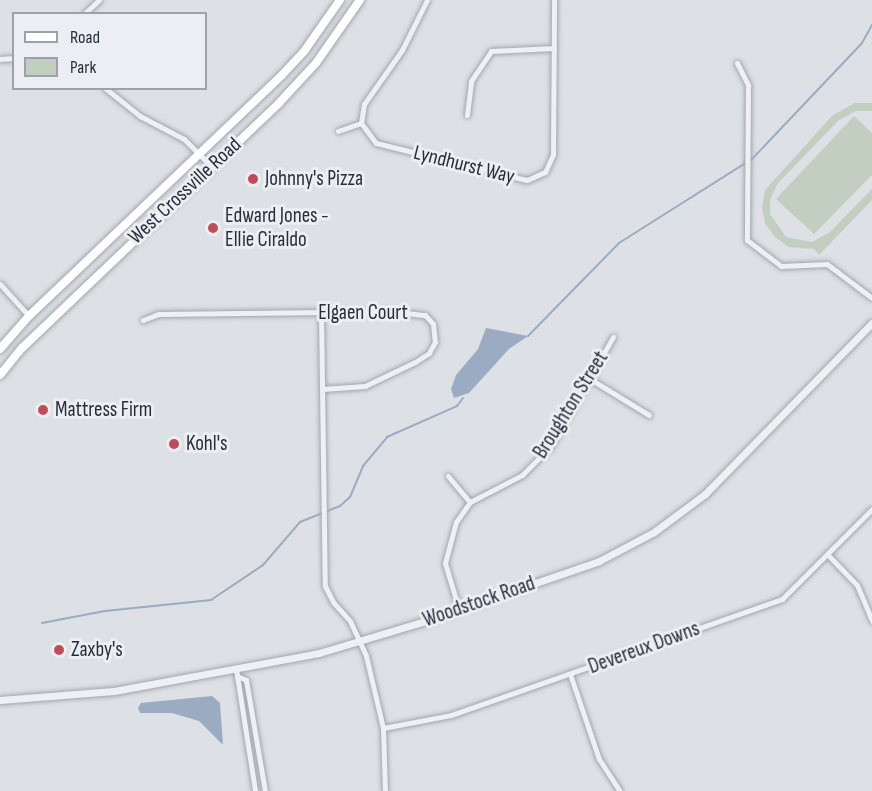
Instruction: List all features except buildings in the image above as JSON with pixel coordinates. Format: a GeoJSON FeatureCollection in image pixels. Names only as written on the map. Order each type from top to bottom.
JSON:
{"type":"FeatureCollection","features":[{"type":"Feature","properties":{"kind":"main road","name":"West Crossville Road"},"geometry":{"type":"LineString","coordinates":[[0,349],[29,316],[305,50],[340,0]]}},
{"type":"Feature","properties":{"kind":"main road","name":"West Crossville Road"},"geometry":{"type":"LineString","coordinates":[[0,375],[22,348],[316,63],[360,0]]}},
{"type":"Feature","properties":{"kind":"street"},"geometry":{"type":"LineString","coordinates":[[86,12],[99,0]]}},
{"type":"Feature","properties":{"kind":"street"},"geometry":{"type":"LineString","coordinates":[[338,131],[361,123],[363,104],[402,50],[427,0]]}},
{"type":"Feature","properties":{"kind":"street","name":"Lyndhurst Way"},"geometry":{"type":"LineString","coordinates":[[361,123],[376,142],[505,177],[527,180],[538,176],[549,167],[553,155],[554,0]]}},
{"type":"Feature","properties":{"kind":"street"},"geometry":{"type":"LineString","coordinates":[[467,115],[471,81],[491,51],[554,48]]}},
{"type":"Feature","properties":{"kind":"street"},"geometry":{"type":"LineString","coordinates":[[737,63],[748,85],[747,240],[781,266],[827,264],[872,298]]}},
{"type":"Feature","properties":{"kind":"street"},"geometry":{"type":"LineString","coordinates":[[107,90],[122,104],[184,139],[211,166]]}},
{"type":"Feature","properties":{"kind":"street"},"geometry":{"type":"LineString","coordinates":[[0,284],[29,316]]}},
{"type":"Feature","properties":{"kind":"street","name":"Elgaen Court"},"geometry":{"type":"LineString","coordinates":[[143,320],[159,314],[413,312],[425,315],[436,333],[429,353],[415,362],[365,386],[322,389]]}},
{"type":"Feature","properties":{"kind":"street"},"geometry":{"type":"LineString","coordinates":[[321,313],[325,586],[361,642],[383,728],[385,791]]}},
{"type":"Feature","properties":{"kind":"street","name":"Woodstock Road"},"geometry":{"type":"LineString","coordinates":[[0,700],[114,691],[237,673],[361,642],[598,561],[663,526],[705,494],[872,324]]}},
{"type":"Feature","properties":{"kind":"street","name":"Broughton Street"},"geometry":{"type":"LineString","coordinates":[[470,502],[533,466],[550,447],[613,337]]}},
{"type":"Feature","properties":{"kind":"street"},"geometry":{"type":"LineString","coordinates":[[590,379],[649,415]]}},
{"type":"Feature","properties":{"kind":"street"},"geometry":{"type":"LineString","coordinates":[[448,476],[470,502],[447,546],[445,563],[459,610]]}},
{"type":"Feature","properties":{"kind":"street","name":"Devereux Downs"},"geometry":{"type":"LineString","coordinates":[[383,728],[429,722],[782,599],[872,509]]}},
{"type":"Feature","properties":{"kind":"street"},"geometry":{"type":"LineString","coordinates":[[828,555],[857,585],[872,621]]}},
{"type":"Feature","properties":{"kind":"street"},"geometry":{"type":"LineString","coordinates":[[255,791],[235,683],[237,673],[246,680],[265,791]]}},
{"type":"Feature","properties":{"kind":"street"},"geometry":{"type":"LineString","coordinates":[[570,674],[599,759],[620,791]]}},
{"type":"Feature","properties":{"kind":"green space"},"geometry":{"type":"Polygon","coordinates":[[[855,103],[872,103],[872,111],[856,111],[838,121],[778,183],[770,200],[770,214],[786,237],[812,242],[830,232],[872,189],[872,200],[819,255],[814,249],[789,247],[775,237],[765,223],[762,207],[765,190],[833,115],[855,103]]]}},
{"type":"Feature","properties":{"kind":"green space"},"geometry":{"type":"Polygon","coordinates":[[[854,116],[872,133],[872,175],[814,234],[776,199],[854,116]]]}},
{"type":"Feature","properties":{"kind":"water"},"geometry":{"type":"Polygon","coordinates":[[[486,328],[528,336],[509,349],[469,393],[454,398],[451,389],[456,375],[478,349],[486,328]]]}},
{"type":"Feature","properties":{"kind":"water"},"geometry":{"type":"Polygon","coordinates":[[[212,696],[220,703],[223,745],[199,721],[172,713],[140,713],[138,708],[141,703],[212,696]]]}},
{"type":"Feature","properties":{"kind":"waterway"},"geometry":{"type":"LineString","coordinates":[[528,336],[619,243],[752,159],[862,43],[872,25]]}},
{"type":"Feature","properties":{"kind":"waterway"},"geometry":{"type":"LineString","coordinates":[[42,623],[105,611],[211,600],[263,565],[300,522],[340,506],[350,497],[363,466],[387,437],[457,406],[463,398]]}},
{"type":"Feature","properties":{"kind":"place","name":"Johnny's Pizza"},"geometry":{"type":"Point","coordinates":[253,179]}},
{"type":"Feature","properties":{"kind":"place","name":"Edward Jones - Ellie Ciraldo"},"geometry":{"type":"Point","coordinates":[213,228]}},
{"type":"Feature","properties":{"kind":"place","name":"Mattress Firm"},"geometry":{"type":"Point","coordinates":[43,410]}},
{"type":"Feature","properties":{"kind":"place","name":"Kohl's"},"geometry":{"type":"Point","coordinates":[174,444]}},
{"type":"Feature","properties":{"kind":"place","name":"Zaxby's"},"geometry":{"type":"Point","coordinates":[59,650]}}]}
